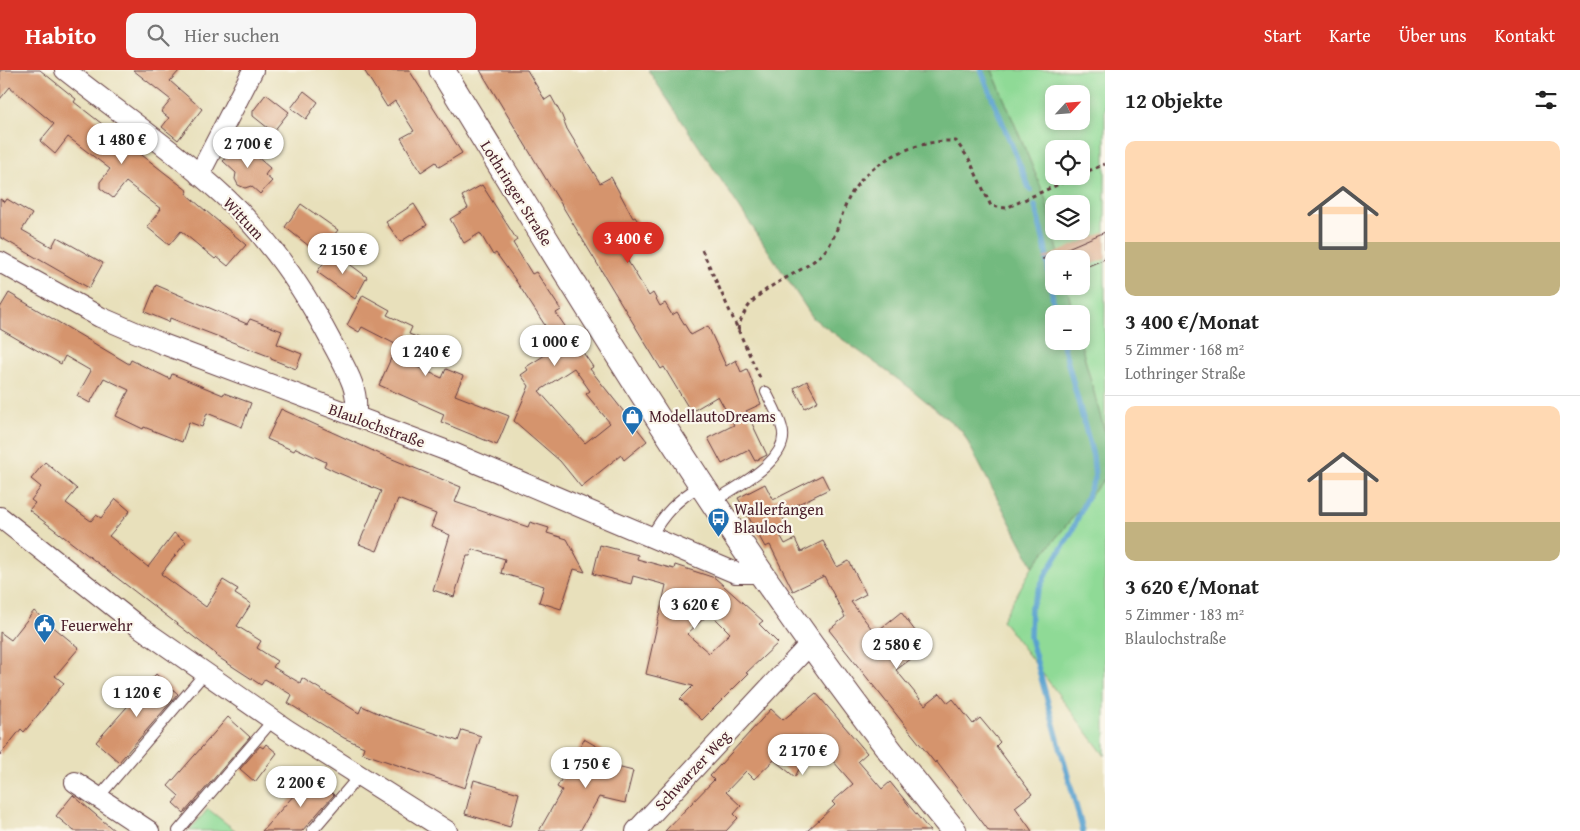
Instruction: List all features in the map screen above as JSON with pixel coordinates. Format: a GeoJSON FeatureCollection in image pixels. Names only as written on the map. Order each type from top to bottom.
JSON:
{"type":"FeatureCollection","features":[{"type":"Feature","properties":{"kind":"street","name":"Wittum"},"geometry":{"type":"LineString","coordinates":[[65,70],[199,175],[250,223],[296,282],[322,324],[354,386],[357,405],[354,416]]}},
{"type":"Feature","properties":{"kind":"street"},"geometry":{"type":"LineString","coordinates":[[199,175],[253,70]]}},
{"type":"Feature","properties":{"kind":"street","name":"Lothringer Straße"},"geometry":{"type":"LineString","coordinates":[[442,70],[706,494],[810,644],[880,739],[954,831]]}},
{"type":"Feature","properties":{"kind":"street","name":"Blaulochstraße"},"geometry":{"type":"LineString","coordinates":[[0,262],[76,304],[127,329],[231,371],[453,453],[547,491],[736,573],[760,573]]}},
{"type":"Feature","properties":{"kind":"street"},"geometry":{"type":"LineString","coordinates":[[0,517],[138,626],[273,720],[445,830]]}},
{"type":"Feature","properties":{"kind":"street","name":"Schwarzer Weg"},"geometry":{"type":"LineString","coordinates":[[636,831],[810,644]]}},
{"type":"Feature","properties":{"kind":"street"},"geometry":{"type":"LineString","coordinates":[[75,782],[149,831]]}},
{"type":"Feature","properties":{"kind":"lane"},"geometry":{"type":"LineString","coordinates":[[651,537],[660,520],[675,504],[706,494],[774,461],[783,445],[783,429],[766,392]]}},
{"type":"Feature","properties":{"kind":"lane"},"geometry":{"type":"LineString","coordinates":[[98,798],[205,673]]}},
{"type":"Feature","properties":{"kind":"lane"},"geometry":{"type":"LineString","coordinates":[[178,831],[273,720]]}},
{"type":"Feature","properties":{"kind":"lane"},"geometry":{"type":"LineString","coordinates":[[312,831],[359,776]]}},
{"type":"Feature","properties":{"kind":"path"},"geometry":{"type":"LineString","coordinates":[[738,330],[741,315],[753,299],[800,271],[824,253],[850,195],[874,166],[900,154],[938,140],[956,141],[970,159],[991,206],[1006,208],[1057,185]]}},
{"type":"Feature","properties":{"kind":"path"},"geometry":{"type":"LineString","coordinates":[[1090,170],[1105,164]]}},
{"type":"Feature","properties":{"kind":"path"},"geometry":{"type":"LineString","coordinates":[[702,250],[766,392]]}},
{"type":"Feature","properties":{"kind":"green space"},"geometry":{"type":"Polygon","coordinates":[[[648,70],[992,70],[1045,197],[1045,240],[1055,240],[1058,250],[1045,250],[1045,295],[1069,295],[1071,305],[1045,305],[1045,350],[1082,350],[1105,433],[1105,478],[1033,566],[962,431],[910,388],[813,318],[648,70]]]}},
{"type":"Feature","properties":{"kind":"green space"},"geometry":{"type":"Polygon","coordinates":[[[992,70],[1105,70],[1105,433],[1082,350],[1090,350],[1090,305],[1071,305],[1069,295],[1090,295],[1090,250],[1058,250],[1055,240],[1090,240],[1090,195],[1045,195],[1045,197],[992,70]]]}},
{"type":"Feature","properties":{"kind":"green space"},"geometry":{"type":"Polygon","coordinates":[[[1105,478],[1105,756],[1002,620],[1033,566],[1105,478]]]}},
{"type":"Feature","properties":{"kind":"green space"},"geometry":{"type":"Polygon","coordinates":[[[208,809],[236,831],[189,831],[208,809]]]}},
{"type":"Feature","properties":{"kind":"building"},"geometry":{"type":"Polygon","coordinates":[[[0,70],[40,70],[76,99],[74,102],[188,191],[186,194],[246,245],[228,266],[217,257],[215,259],[181,231],[169,245],[147,227],[161,209],[126,182],[113,198],[100,188],[100,182],[110,169],[68,137],[55,154],[40,141],[54,124],[10,87],[0,99],[0,70]]]}},
{"type":"Feature","properties":{"kind":"building"},"geometry":{"type":"Polygon","coordinates":[[[133,70],[180,70],[170,81],[202,109],[178,140],[162,127],[169,118],[161,112],[171,100],[133,70]]]}},
{"type":"Feature","properties":{"kind":"building"},"geometry":{"type":"Polygon","coordinates":[[[364,70],[409,70],[462,153],[439,167],[436,162],[421,172],[401,138],[414,131],[395,101],[387,107],[364,70]]]}},
{"type":"Feature","properties":{"kind":"building"},"geometry":{"type":"Polygon","coordinates":[[[480,70],[527,70],[545,100],[551,96],[567,129],[600,183],[611,177],[633,218],[635,217],[643,229],[647,240],[623,253],[649,296],[653,293],[660,306],[665,303],[672,315],[677,312],[691,335],[708,326],[726,366],[736,360],[741,372],[747,369],[761,404],[746,411],[767,455],[755,461],[749,450],[722,464],[708,438],[734,425],[718,396],[691,412],[664,367],[661,369],[480,70]]]}},
{"type":"Feature","properties":{"kind":"building"},"geometry":{"type":"Polygon","coordinates":[[[304,91],[318,102],[306,119],[291,108],[304,91]]]}},
{"type":"Feature","properties":{"kind":"building"},"geometry":{"type":"Polygon","coordinates":[[[266,94],[289,112],[273,132],[253,116],[253,111],[266,94]]]}},
{"type":"Feature","properties":{"kind":"building"},"geometry":{"type":"Polygon","coordinates":[[[240,142],[270,168],[265,175],[272,181],[260,194],[251,186],[245,188],[238,185],[235,179],[236,173],[223,161],[240,142]]]}},
{"type":"Feature","properties":{"kind":"building"},"geometry":{"type":"Polygon","coordinates":[[[482,185],[517,240],[513,243],[532,274],[536,272],[561,310],[556,313],[593,367],[590,369],[647,441],[624,460],[621,455],[581,487],[560,461],[514,421],[529,386],[521,375],[528,370],[526,367],[553,350],[546,340],[552,336],[514,278],[496,253],[493,255],[480,233],[464,243],[450,219],[468,208],[462,196],[482,185]],[[574,368],[539,391],[585,443],[610,423],[586,394],[590,391],[574,368]]]}},
{"type":"Feature","properties":{"kind":"building"},"geometry":{"type":"Polygon","coordinates":[[[0,199],[5,202],[7,199],[32,214],[22,230],[52,247],[57,237],[103,263],[89,288],[0,237],[0,199]]]}},
{"type":"Feature","properties":{"kind":"building"},"geometry":{"type":"Polygon","coordinates":[[[301,204],[338,230],[319,254],[285,227],[301,204]]]}},
{"type":"Feature","properties":{"kind":"building"},"geometry":{"type":"Polygon","coordinates":[[[414,204],[427,225],[400,242],[386,222],[414,204]]]}},
{"type":"Feature","properties":{"kind":"building"},"geometry":{"type":"Polygon","coordinates":[[[1105,232],[1105,259],[1090,265],[1090,250],[1063,250],[1090,240],[1105,232]]]}},
{"type":"Feature","properties":{"kind":"building"},"geometry":{"type":"Polygon","coordinates":[[[332,251],[367,277],[355,299],[317,272],[332,251]]]}},
{"type":"Feature","properties":{"kind":"building"},"geometry":{"type":"Polygon","coordinates":[[[156,285],[247,324],[250,319],[282,331],[277,344],[302,354],[296,369],[271,359],[271,357],[170,318],[169,322],[145,312],[156,285]]]}},
{"type":"Feature","properties":{"kind":"building"},"geometry":{"type":"Polygon","coordinates":[[[9,293],[129,364],[131,360],[170,379],[172,374],[223,395],[224,393],[251,403],[242,427],[207,413],[202,427],[189,422],[182,442],[144,427],[143,429],[116,416],[129,390],[104,378],[90,403],[77,396],[91,371],[65,356],[61,364],[0,329],[0,308],[9,293]]]}},
{"type":"Feature","properties":{"kind":"building"},"geometry":{"type":"Polygon","coordinates":[[[363,295],[390,310],[387,315],[412,327],[409,334],[419,338],[408,363],[442,378],[446,369],[463,376],[455,395],[509,416],[497,445],[441,422],[444,414],[379,385],[397,345],[362,327],[359,332],[347,325],[363,295]]]}},
{"type":"Feature","properties":{"kind":"building"},"geometry":{"type":"Polygon","coordinates":[[[807,381],[818,401],[805,408],[794,388],[807,381]]]}},
{"type":"Feature","properties":{"kind":"building"},"geometry":{"type":"Polygon","coordinates":[[[281,409],[380,454],[461,487],[455,502],[528,527],[530,522],[549,528],[547,533],[567,539],[585,572],[574,569],[561,609],[539,602],[544,586],[501,573],[505,559],[472,549],[470,556],[467,556],[454,597],[433,590],[450,535],[431,527],[436,514],[398,499],[377,551],[359,544],[381,491],[324,466],[326,462],[296,448],[294,451],[267,439],[281,409]]]}},
{"type":"Feature","properties":{"kind":"building"},"geometry":{"type":"Polygon","coordinates":[[[45,462],[77,489],[66,503],[91,521],[96,515],[101,518],[116,499],[130,511],[109,536],[148,567],[174,533],[186,542],[161,574],[206,607],[223,580],[238,589],[235,594],[251,604],[237,626],[261,641],[257,648],[277,661],[273,667],[300,683],[302,678],[359,713],[362,706],[384,716],[458,741],[462,730],[481,736],[465,788],[362,753],[364,747],[344,738],[288,703],[292,695],[265,679],[261,685],[215,655],[29,510],[35,503],[31,500],[41,487],[31,479],[45,462]]]}},
{"type":"Feature","properties":{"kind":"building"},"geometry":{"type":"Polygon","coordinates":[[[822,475],[829,489],[780,513],[788,527],[779,533],[785,544],[795,539],[801,552],[823,541],[837,567],[849,561],[866,594],[851,602],[875,633],[901,612],[927,647],[896,670],[925,705],[940,693],[948,703],[953,699],[973,724],[980,718],[1000,742],[996,746],[1032,794],[1015,807],[1032,831],[989,831],[936,761],[935,763],[829,630],[845,617],[824,576],[793,591],[770,545],[765,547],[738,498],[765,484],[773,500],[822,475]]]}},
{"type":"Feature","properties":{"kind":"building"},"geometry":{"type":"Polygon","coordinates":[[[600,545],[638,555],[637,559],[674,569],[675,565],[715,578],[763,621],[759,624],[778,643],[746,673],[748,674],[702,720],[680,699],[693,686],[646,674],[666,585],[633,576],[631,584],[593,574],[600,545]],[[710,613],[687,634],[709,653],[730,633],[710,613]]]}},
{"type":"Feature","properties":{"kind":"building"},"geometry":{"type":"Polygon","coordinates":[[[34,611],[79,648],[55,676],[64,683],[24,732],[21,729],[0,755],[0,632],[11,640],[34,611]]]}},
{"type":"Feature","properties":{"kind":"building"},"geometry":{"type":"Polygon","coordinates":[[[156,674],[178,694],[119,762],[96,742],[156,674]]]}},
{"type":"Feature","properties":{"kind":"building"},"geometry":{"type":"Polygon","coordinates":[[[816,693],[867,753],[858,761],[882,789],[890,782],[930,831],[807,831],[835,805],[832,802],[853,784],[814,739],[795,777],[774,760],[754,779],[746,771],[726,792],[741,806],[734,814],[738,818],[726,831],[665,831],[714,780],[710,776],[771,709],[783,720],[816,693]]]}},
{"type":"Feature","properties":{"kind":"building"},"geometry":{"type":"Polygon","coordinates":[[[228,717],[250,737],[184,813],[173,803],[179,796],[168,786],[228,717]]]}},
{"type":"Feature","properties":{"kind":"building"},"geometry":{"type":"Polygon","coordinates":[[[584,739],[610,754],[605,764],[633,771],[625,803],[599,797],[580,831],[539,831],[562,790],[557,787],[584,739]]]}},
{"type":"Feature","properties":{"kind":"building"},"geometry":{"type":"Polygon","coordinates":[[[266,744],[277,753],[255,782],[240,769],[260,746],[263,748],[266,744]]]}},
{"type":"Feature","properties":{"kind":"building"},"geometry":{"type":"Polygon","coordinates":[[[312,775],[334,795],[302,831],[262,831],[312,775]]]}},
{"type":"Feature","properties":{"kind":"building"},"geometry":{"type":"Polygon","coordinates":[[[474,780],[519,793],[510,827],[465,814],[474,780]]]}},
{"type":"Feature","properties":{"kind":"building"},"geometry":{"type":"Polygon","coordinates":[[[73,795],[115,831],[74,831],[56,816],[73,795]]]}},
{"type":"Feature","properties":{"kind":"waterway"},"geometry":{"type":"LineString","coordinates":[[981,70],[1030,190]]}},
{"type":"Feature","properties":{"kind":"waterway"},"geometry":{"type":"LineString","coordinates":[[1035,206],[1045,246],[1054,305]]}},
{"type":"Feature","properties":{"kind":"waterway"},"geometry":{"type":"LineString","coordinates":[[1064,350],[1093,456],[1095,478],[1072,531],[1045,576],[1031,607],[1030,637],[1083,831]]}},
{"type":"Feature","properties":{"kind":"place","name":"ModellautoDreams"},"geometry":{"type":"Point","coordinates":[633,435]}},
{"type":"Feature","properties":{"kind":"place","name":"Wallerfangen Blauloch"},"geometry":{"type":"Point","coordinates":[718,537]}},
{"type":"Feature","properties":{"kind":"place","name":"Feuerwehr"},"geometry":{"type":"Point","coordinates":[45,644]}}]}
